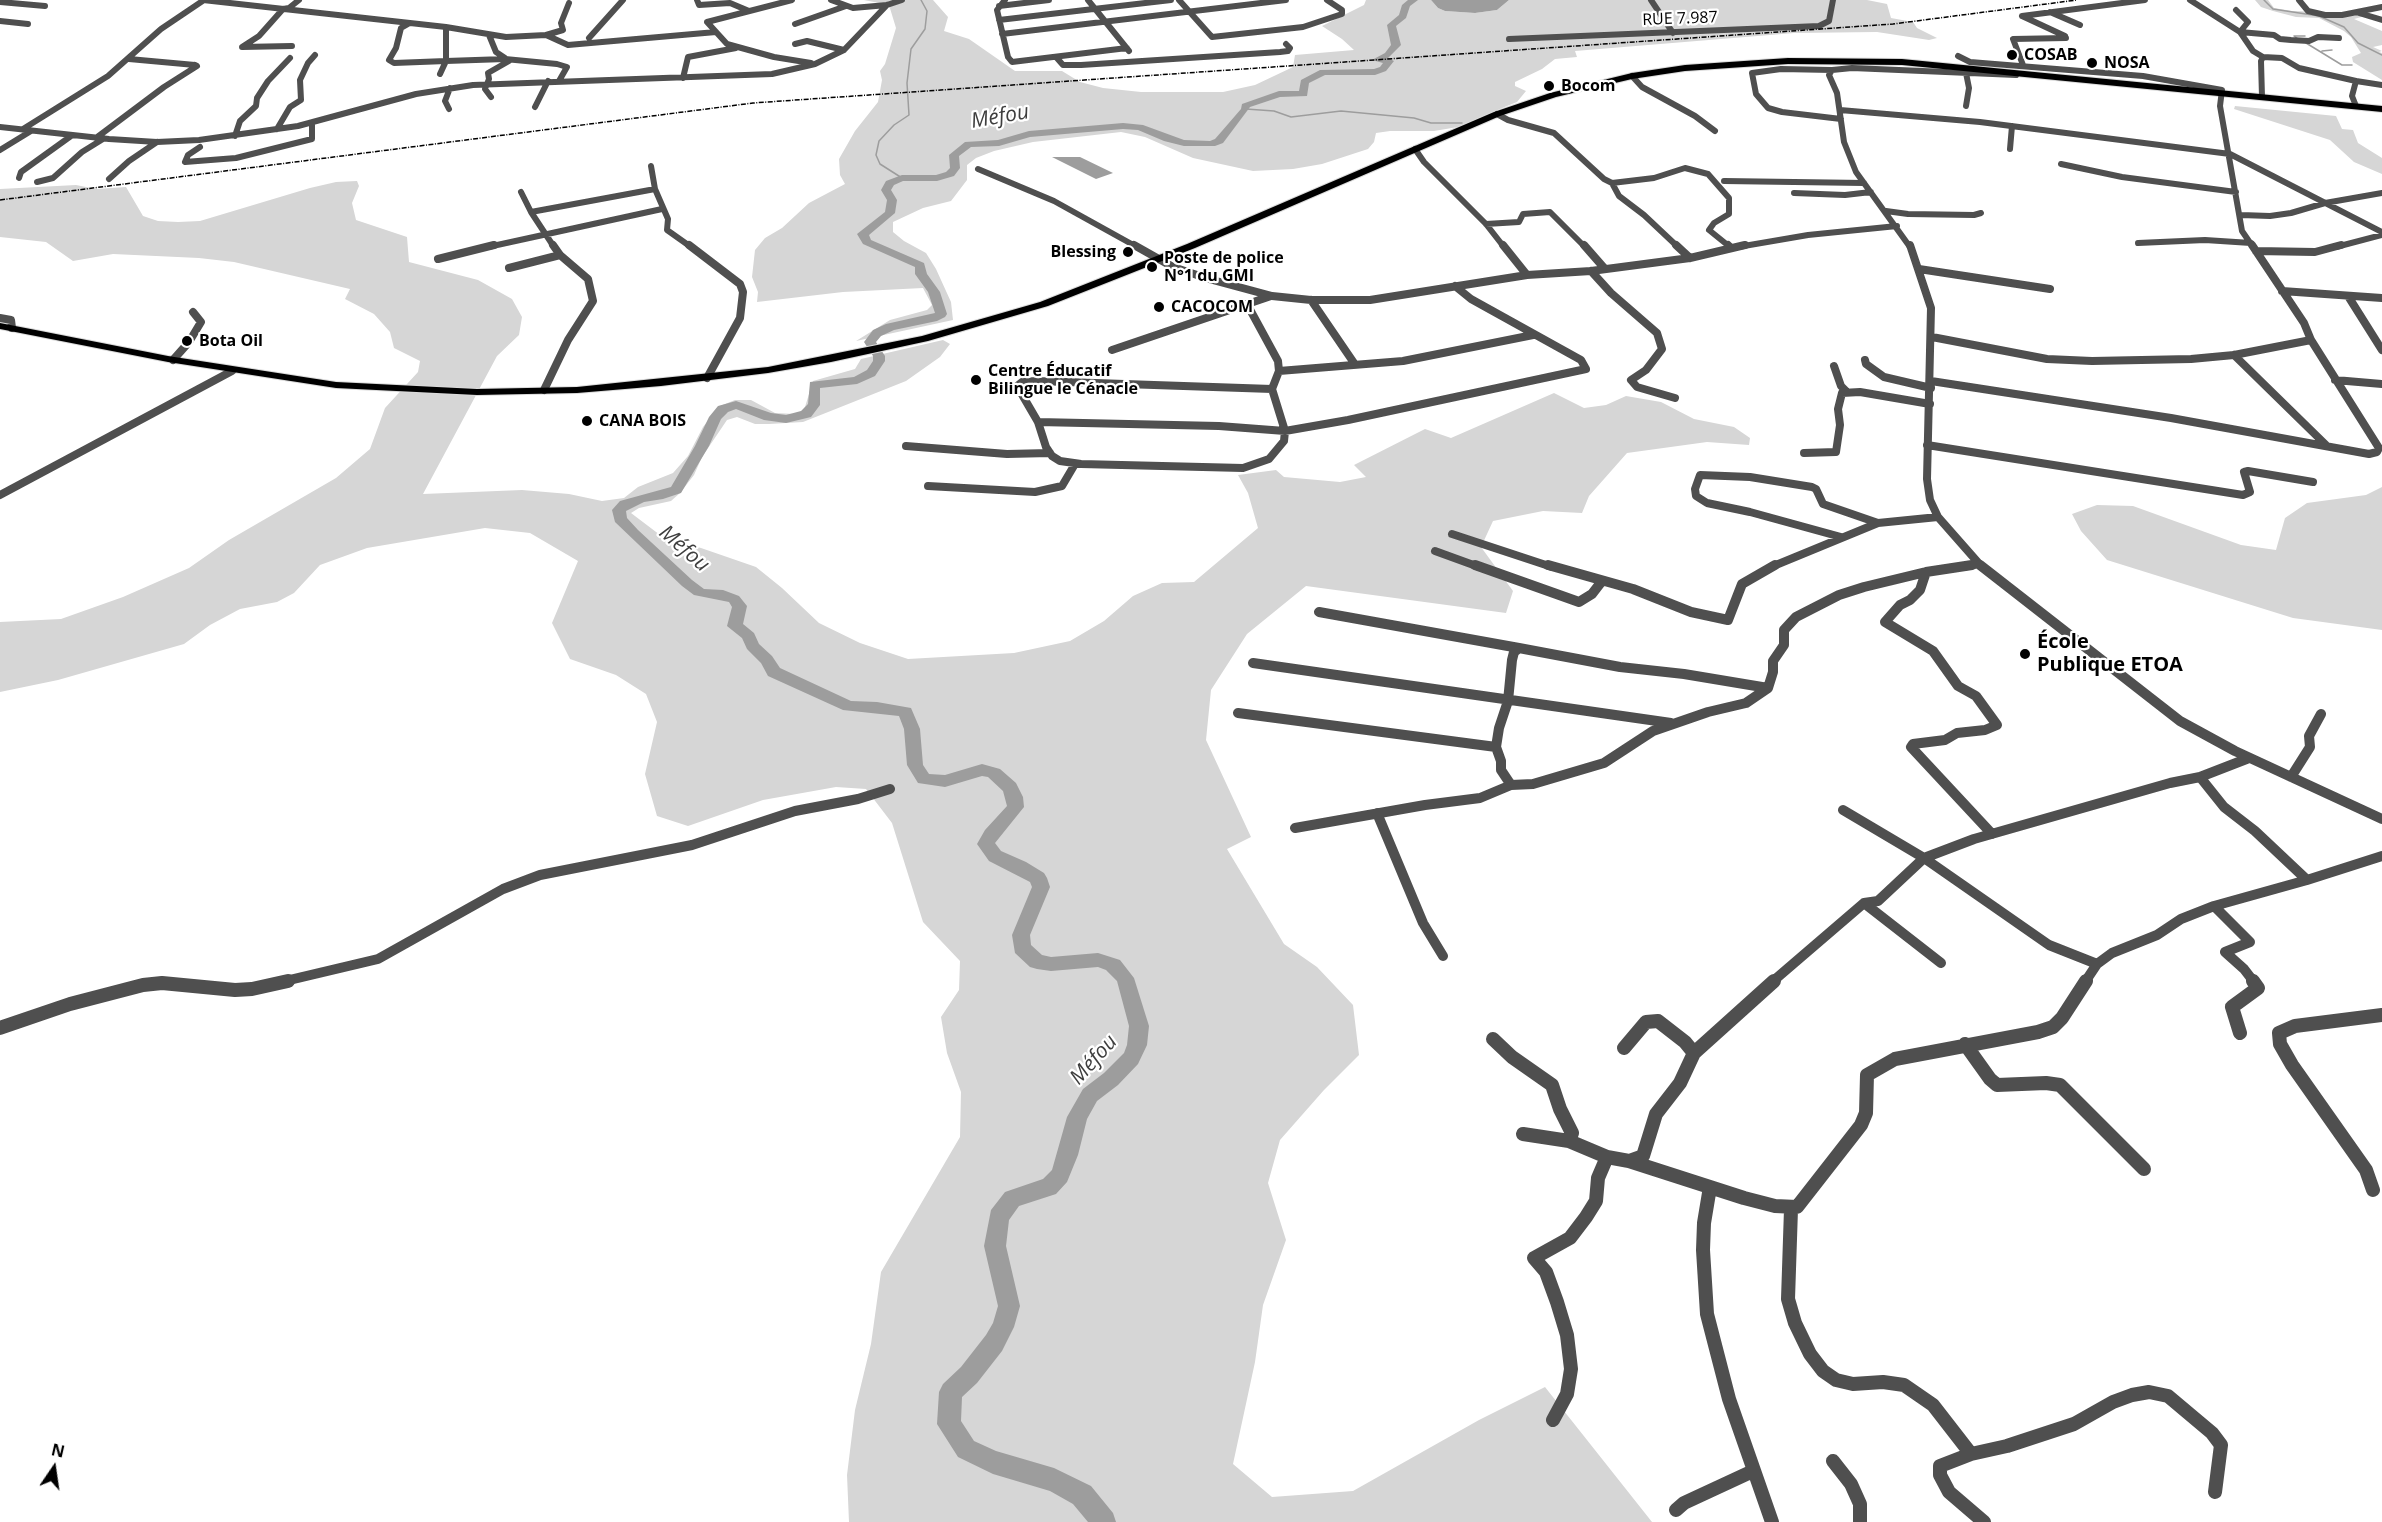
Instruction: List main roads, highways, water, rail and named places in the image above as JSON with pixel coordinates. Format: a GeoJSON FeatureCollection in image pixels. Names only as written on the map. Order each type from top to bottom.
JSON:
{"type":"FeatureCollection","features":[{"type":"Feature","properties":{"kind":"highway"},"geometry":{"type":"LineString","coordinates":[[6,327],[173,360],[300,381],[452,392],[602,388],[768,370],[867,352],[966,328],[1044,304],[1157,260],[1497,114],[1553,94],[1632,76],[1732,64],[1815,60],[1923,63],[2382,109]]}},
{"type":"Feature","properties":{"kind":"waterway"},"geometry":{"type":"LineString","coordinates":[[902,178],[880,164],[876,155],[879,141],[894,125],[909,115],[907,83],[911,49],[925,29],[927,11],[921,0]]}},
{"type":"Feature","properties":{"kind":"waterway","name":"Méfou"},"geometry":{"type":"LineString","coordinates":[[1104,1522],[1082,1495],[1054,1480],[993,1462],[966,1449],[949,1424],[951,1392],[969,1375],[994,1343],[1003,1327],[1009,1306],[995,1246],[999,1217],[1012,1199],[1049,1187],[1060,1176],[1068,1155],[1077,1117],[1090,1095],[1111,1079],[1131,1058],[1137,1045],[1139,1026],[1125,978],[1113,965],[1098,960],[1051,964],[1037,962],[1022,948],[1021,935],[1041,887],[1038,878],[995,856],[986,844],[991,834],[1016,807],[1015,797],[1010,787],[994,773],[982,770],[945,781],[924,779],[915,765],[912,729],[905,712],[877,707],[849,706],[774,672],[767,660],[752,646],[749,636],[735,626],[740,606],[734,599],[699,592],[687,583],[633,533],[620,519],[619,510],[625,504],[641,498],[663,495],[676,490],[702,446],[715,417],[723,409],[736,405],[769,417],[786,419],[806,414],[814,405],[814,385],[857,380],[871,373],[879,361],[879,356],[870,342],[877,333],[890,327],[933,318],[941,314],[934,292],[921,274],[920,265],[867,242],[863,234],[890,213],[892,200],[886,190],[890,183],[902,178],[937,178],[950,174],[955,168],[954,155],[969,144],[999,143],[1029,134],[1123,126],[1140,127],[1184,143],[1211,144],[1219,141],[1246,109],[1245,106],[1279,94],[1304,94],[1304,82],[1323,72],[1375,72],[1383,69],[1389,61],[1377,60],[1388,55],[1396,45],[1391,25],[1403,16],[1406,5],[1414,0]]}},
{"type":"Feature","properties":{"kind":"waterway"},"geometry":{"type":"LineString","coordinates":[[2264,0],[2273,9],[2319,16],[2344,27],[2358,43],[2382,55]]}},
{"type":"Feature","properties":{"kind":"waterway"},"geometry":{"type":"LineString","coordinates":[[2298,39],[2294,36],[2305,36]]}},
{"type":"Feature","properties":{"kind":"waterway"},"geometry":{"type":"LineString","coordinates":[[2306,43],[2342,65],[2352,65]]}},
{"type":"Feature","properties":{"kind":"waterway"},"geometry":{"type":"LineString","coordinates":[[2322,51],[2332,50]]}},
{"type":"Feature","properties":{"kind":"waterway"},"geometry":{"type":"LineString","coordinates":[[1246,109],[1274,111],[1291,117],[1341,111],[1414,118],[1431,123],[1462,123]]}},
{"type":"Feature","properties":{"kind":"railway"},"geometry":{"type":"LineString","coordinates":[[0,200],[753,103],[1893,24],[2077,0]]}},
{"type":"Feature","properties":{"kind":"place","name":"COSAB"},"geometry":{"type":"Point","coordinates":[2012,55]}},
{"type":"Feature","properties":{"kind":"place","name":"NOSA"},"geometry":{"type":"Point","coordinates":[2092,63]}},
{"type":"Feature","properties":{"kind":"place","name":"Bocom"},"geometry":{"type":"Point","coordinates":[1549,86]}},
{"type":"Feature","properties":{"kind":"place","name":"Blessing"},"geometry":{"type":"Point","coordinates":[1128,252]}},
{"type":"Feature","properties":{"kind":"place","name":"Poste de police N°1 du GMI"},"geometry":{"type":"Point","coordinates":[1152,267]}},
{"type":"Feature","properties":{"kind":"place","name":"CACOCOM"},"geometry":{"type":"Point","coordinates":[1159,307]}},
{"type":"Feature","properties":{"kind":"place","name":"Bota Oil"},"geometry":{"type":"Point","coordinates":[187,341]}},
{"type":"Feature","properties":{"kind":"place","name":"Centre Éducatif Bilingue le Cénacle"},"geometry":{"type":"Point","coordinates":[976,380]}},
{"type":"Feature","properties":{"kind":"place","name":"CANA BOIS"},"geometry":{"type":"Point","coordinates":[587,421]}},
{"type":"Feature","properties":{"kind":"place","name":"École Publique ETOA"},"geometry":{"type":"Point","coordinates":[2025,654]}}]}
